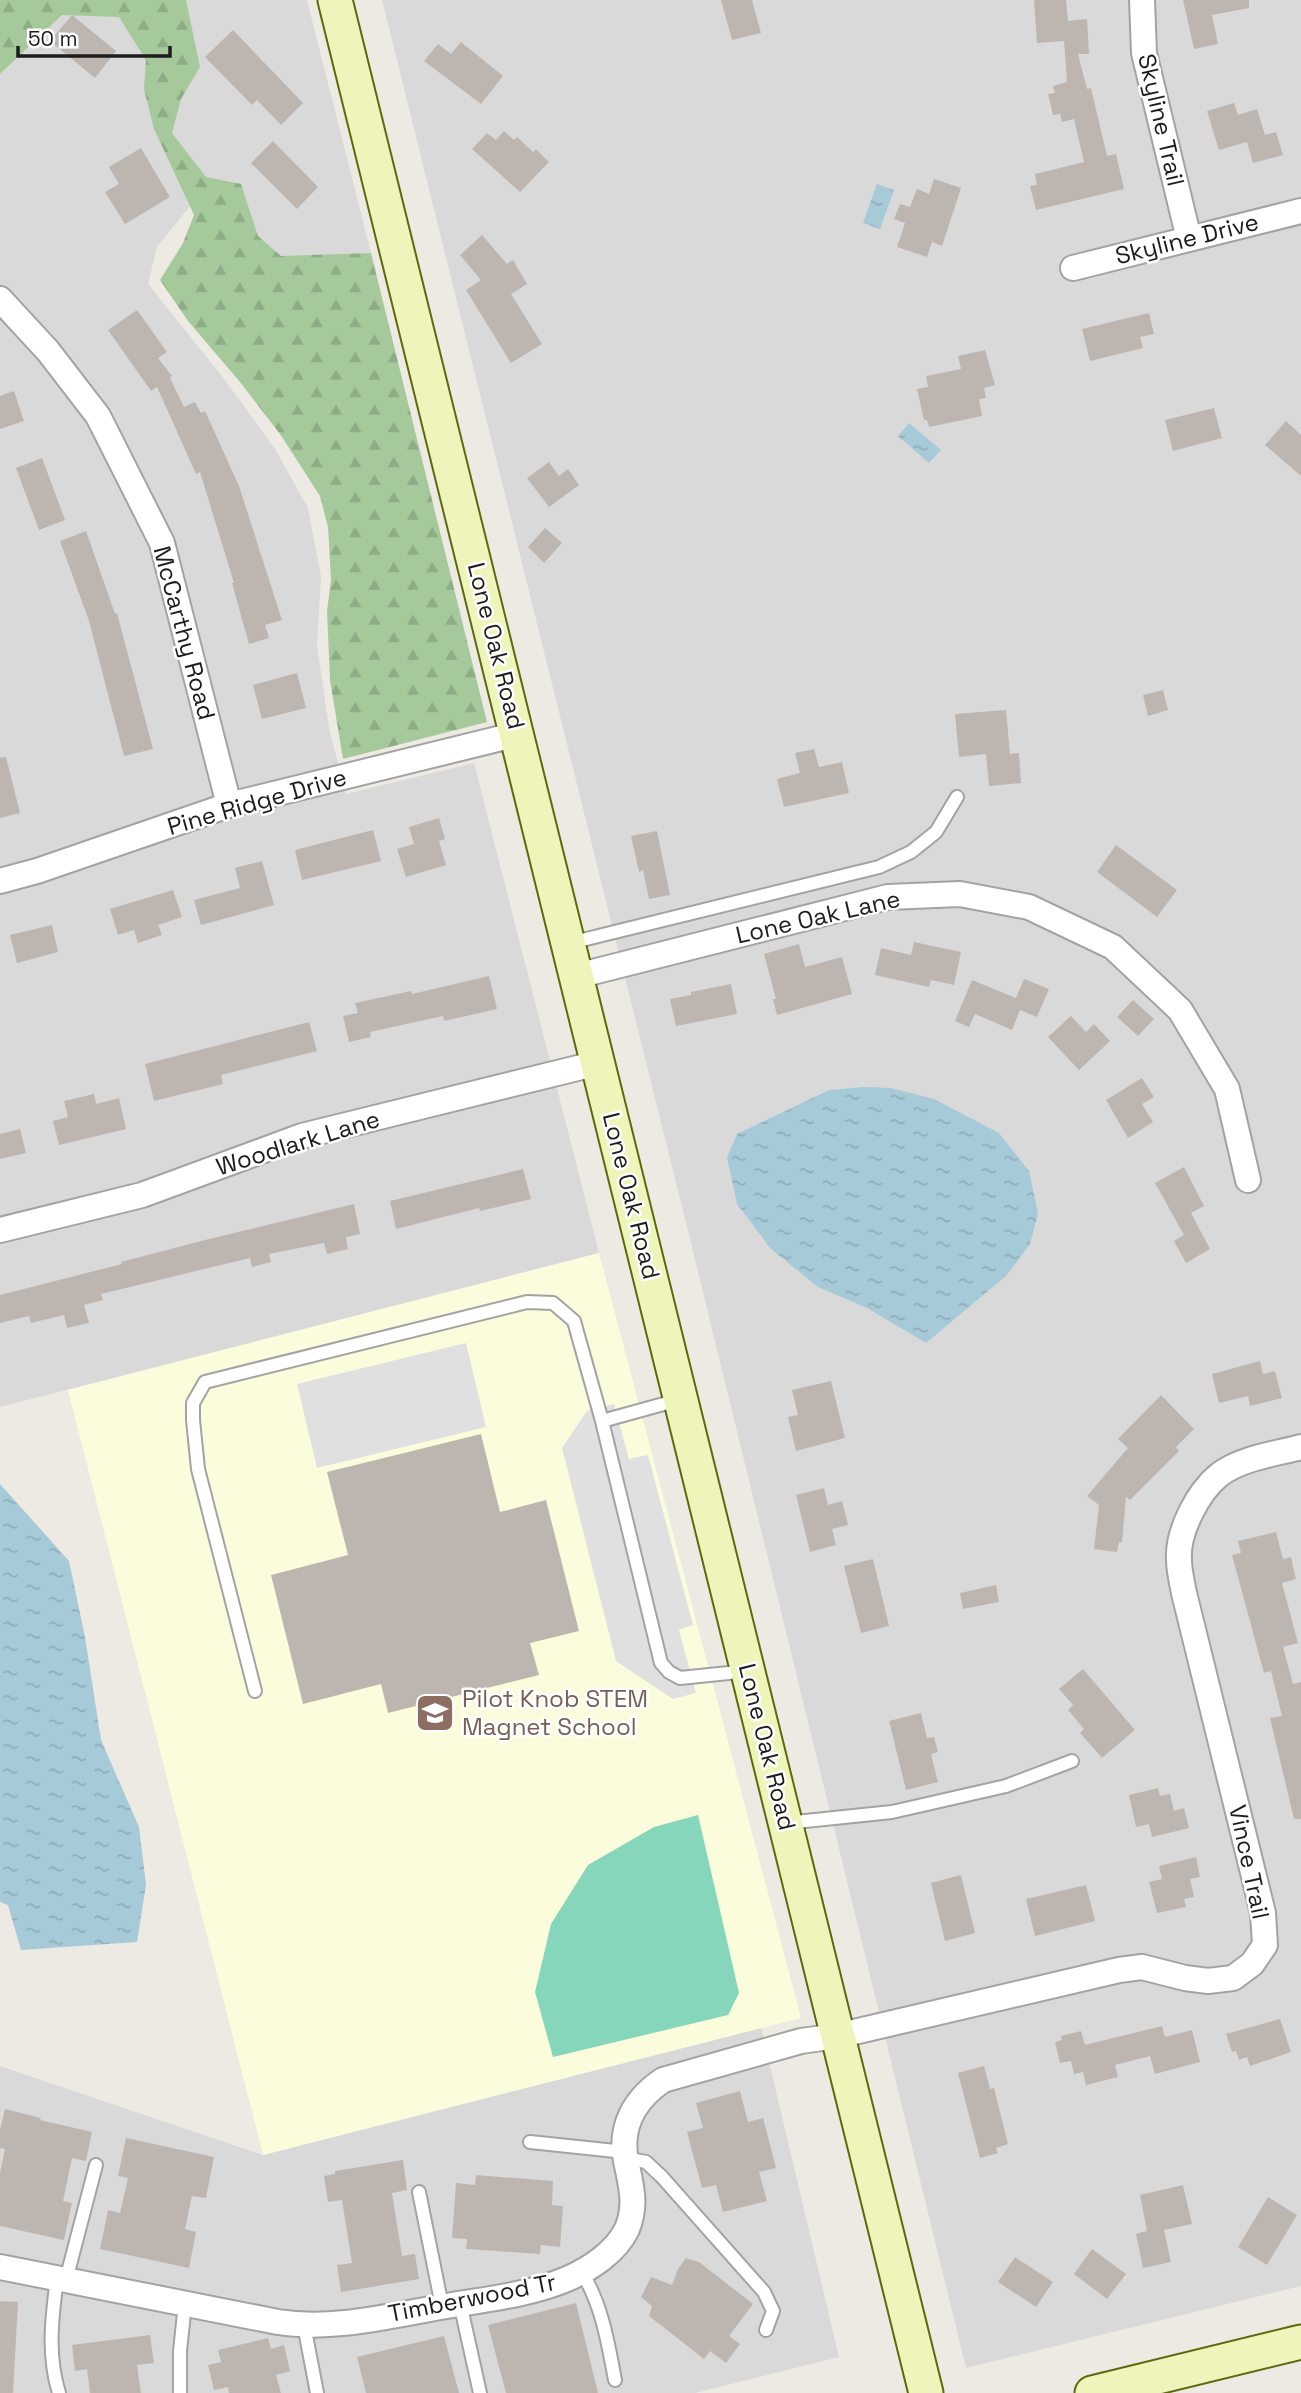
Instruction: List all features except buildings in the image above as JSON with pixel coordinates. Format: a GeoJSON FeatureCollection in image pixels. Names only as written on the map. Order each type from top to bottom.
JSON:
{"type":"FeatureCollection","features":[{"type":"Feature","properties":{"kind":"main road","name":"Lone Oak Road"},"geometry":{"type":"LineString","coordinates":[[335,0],[926,2393]]}},
{"type":"Feature","properties":{"kind":"main road"},"geometry":{"type":"LineString","coordinates":[[1092,2393],[1301,2342]]}},
{"type":"Feature","properties":{"kind":"street","name":"Skyline Trail"},"geometry":{"type":"LineString","coordinates":[[1142,0],[1144,53],[1189,239]]}},
{"type":"Feature","properties":{"kind":"street","name":"Skyline Drive"},"geometry":{"type":"LineString","coordinates":[[1073,268],[1301,211]]}},
{"type":"Feature","properties":{"kind":"street","name":"McCarthy Road"},"geometry":{"type":"LineString","coordinates":[[0,299],[48,351],[99,416],[162,543],[229,805]]}},
{"type":"Feature","properties":{"kind":"street","name":"Pine Ridge Drive"},"geometry":{"type":"LineString","coordinates":[[0,881],[37,872],[229,805],[518,734]]}},
{"type":"Feature","properties":{"kind":"street","name":"Lone Oak Lane"},"geometry":{"type":"LineString","coordinates":[[577,976],[888,897],[960,894],[1029,907],[1113,947],[1181,1010],[1227,1089],[1248,1180]]}},
{"type":"Feature","properties":{"kind":"street","name":"Woodlark Lane"},"geometry":{"type":"LineString","coordinates":[[0,1230],[142,1195],[302,1136],[598,1063]]}},
{"type":"Feature","properties":{"kind":"street","name":"Vince Trail"},"geometry":{"type":"LineString","coordinates":[[838,2036],[1119,1970],[1142,1967],[1208,1981],[1233,1978],[1252,1964],[1265,1945],[1264,1913],[1184,1592],[1178,1558],[1185,1523],[1199,1497],[1220,1474],[1251,1460],[1301,1447]]}},
{"type":"Feature","properties":{"kind":"street","name":"Timberwood Tr"},"geometry":{"type":"LineString","coordinates":[[0,2267],[304,2325],[345,2323],[544,2288],[581,2272],[614,2247],[627,2228],[632,2212],[633,2192],[625,2155],[625,2132],[634,2107],[653,2087],[663,2080],[801,2041],[838,2036]]}},
{"type":"Feature","properties":{"kind":"lane"},"geometry":{"type":"LineString","coordinates":[[569,943],[878,867],[911,852],[936,832],[957,797]]}},
{"type":"Feature","properties":{"kind":"lane"},"geometry":{"type":"LineString","coordinates":[[255,1691],[198,1469],[194,1404],[205,1382],[527,1302],[553,1303],[574,1321],[602,1421],[661,1663],[669,1672],[680,1678],[748,1671]]}},
{"type":"Feature","properties":{"kind":"lane"},"geometry":{"type":"LineString","coordinates":[[602,1421],[681,1399]]}},
{"type":"Feature","properties":{"kind":"lane"},"geometry":{"type":"LineString","coordinates":[[785,1823],[892,1812],[1006,1786],[1072,1761]]}},
{"type":"Feature","properties":{"kind":"lane"},"geometry":{"type":"LineString","coordinates":[[530,2142],[625,2155],[646,2162],[764,2292],[773,2311],[766,2330]]}},
{"type":"Feature","properties":{"kind":"lane"},"geometry":{"type":"LineString","coordinates":[[59,2393],[52,2371],[50,2346],[61,2279],[96,2165]]}},
{"type":"Feature","properties":{"kind":"lane"},"geometry":{"type":"LineString","coordinates":[[419,2192],[451,2305],[480,2393]]}},
{"type":"Feature","properties":{"kind":"lane"},"geometry":{"type":"LineString","coordinates":[[581,2272],[589,2284],[603,2320],[615,2380]]}},
{"type":"Feature","properties":{"kind":"lane"},"geometry":{"type":"LineString","coordinates":[[180,2393],[180,2351],[185,2304]]}},
{"type":"Feature","properties":{"kind":"lane"},"geometry":{"type":"LineString","coordinates":[[304,2325],[317,2393]]}},
{"type":"Feature","properties":{"kind":"shaded area"},"geometry":{"type":"Polygon","coordinates":[[[77,0],[307,0],[371,253],[300,268],[257,254],[199,195],[157,247],[148,284],[225,380],[275,449],[308,508],[321,576],[317,645],[329,728],[346,794],[474,763],[599,1253],[0,1407],[0,74],[77,0]]]}},
{"type":"Feature","properties":{"kind":"shaded area"},"geometry":{"type":"Polygon","coordinates":[[[382,0],[1301,0],[1301,2286],[966,2368],[688,1231],[382,0]]]}},
{"type":"Feature","properties":{"kind":"shaded area","name":"Pilot Knob STEM Magnet School"},"geometry":{"type":"Polygon","coordinates":[[[599,1253],[801,2018],[263,2155],[68,1390],[599,1253]]]}},
{"type":"Feature","properties":{"kind":"shaded area"},"geometry":{"type":"Polygon","coordinates":[[[466,1343],[486,1427],[317,1468],[297,1384],[466,1343]]]}},
{"type":"Feature","properties":{"kind":"shaded area"},"geometry":{"type":"Polygon","coordinates":[[[614,1404],[629,1459],[648,1455],[693,1625],[679,1630],[696,1693],[673,1699],[616,1661],[562,1448],[587,1411],[614,1404]]]}},
{"type":"Feature","properties":{"kind":"shaded area"},"geometry":{"type":"Polygon","coordinates":[[[761,2028],[839,2357],[695,2393],[0,2393],[0,2066],[263,2155],[761,2028]]]}},
{"type":"Feature","properties":{"kind":"green space"},"geometry":{"type":"Polygon","coordinates":[[[0,0],[186,0],[200,67],[181,99],[172,133],[206,177],[241,184],[258,236],[281,256],[371,253],[487,722],[343,759],[330,680],[327,611],[331,580],[328,527],[320,496],[280,434],[188,321],[160,280],[183,243],[194,215],[154,129],[144,89],[146,60],[119,17],[62,15],[0,74],[0,0]]]}},
{"type":"Feature","properties":{"kind":"green space"},"geometry":{"type":"Polygon","coordinates":[[[698,1815],[739,1993],[728,2015],[553,2057],[535,1992],[551,1924],[588,1865],[654,1827],[698,1815]]]}},
{"type":"Feature","properties":{"kind":"water"},"geometry":{"type":"Polygon","coordinates":[[[877,184],[894,190],[880,229],[863,223],[877,184]]]}},
{"type":"Feature","properties":{"kind":"water"},"geometry":{"type":"Polygon","coordinates":[[[909,423],[941,450],[929,463],[898,436],[909,423]]]}},
{"type":"Feature","properties":{"kind":"water"},"geometry":{"type":"Polygon","coordinates":[[[891,1088],[934,1099],[999,1133],[1029,1171],[1038,1213],[1030,1244],[1006,1276],[926,1343],[867,1308],[818,1287],[771,1249],[737,1204],[727,1157],[737,1134],[829,1090],[891,1088]]]}},
{"type":"Feature","properties":{"kind":"water"},"geometry":{"type":"Polygon","coordinates":[[[0,1484],[69,1561],[85,1637],[101,1740],[139,1827],[146,1885],[137,1942],[21,1950],[8,1905],[0,1902],[0,1484]]]}},
{"type":"Feature","properties":{"kind":"place","name":"Pilot Knob STEM Magnet School"},"geometry":{"type":"Point","coordinates":[435,1713]}}]}
